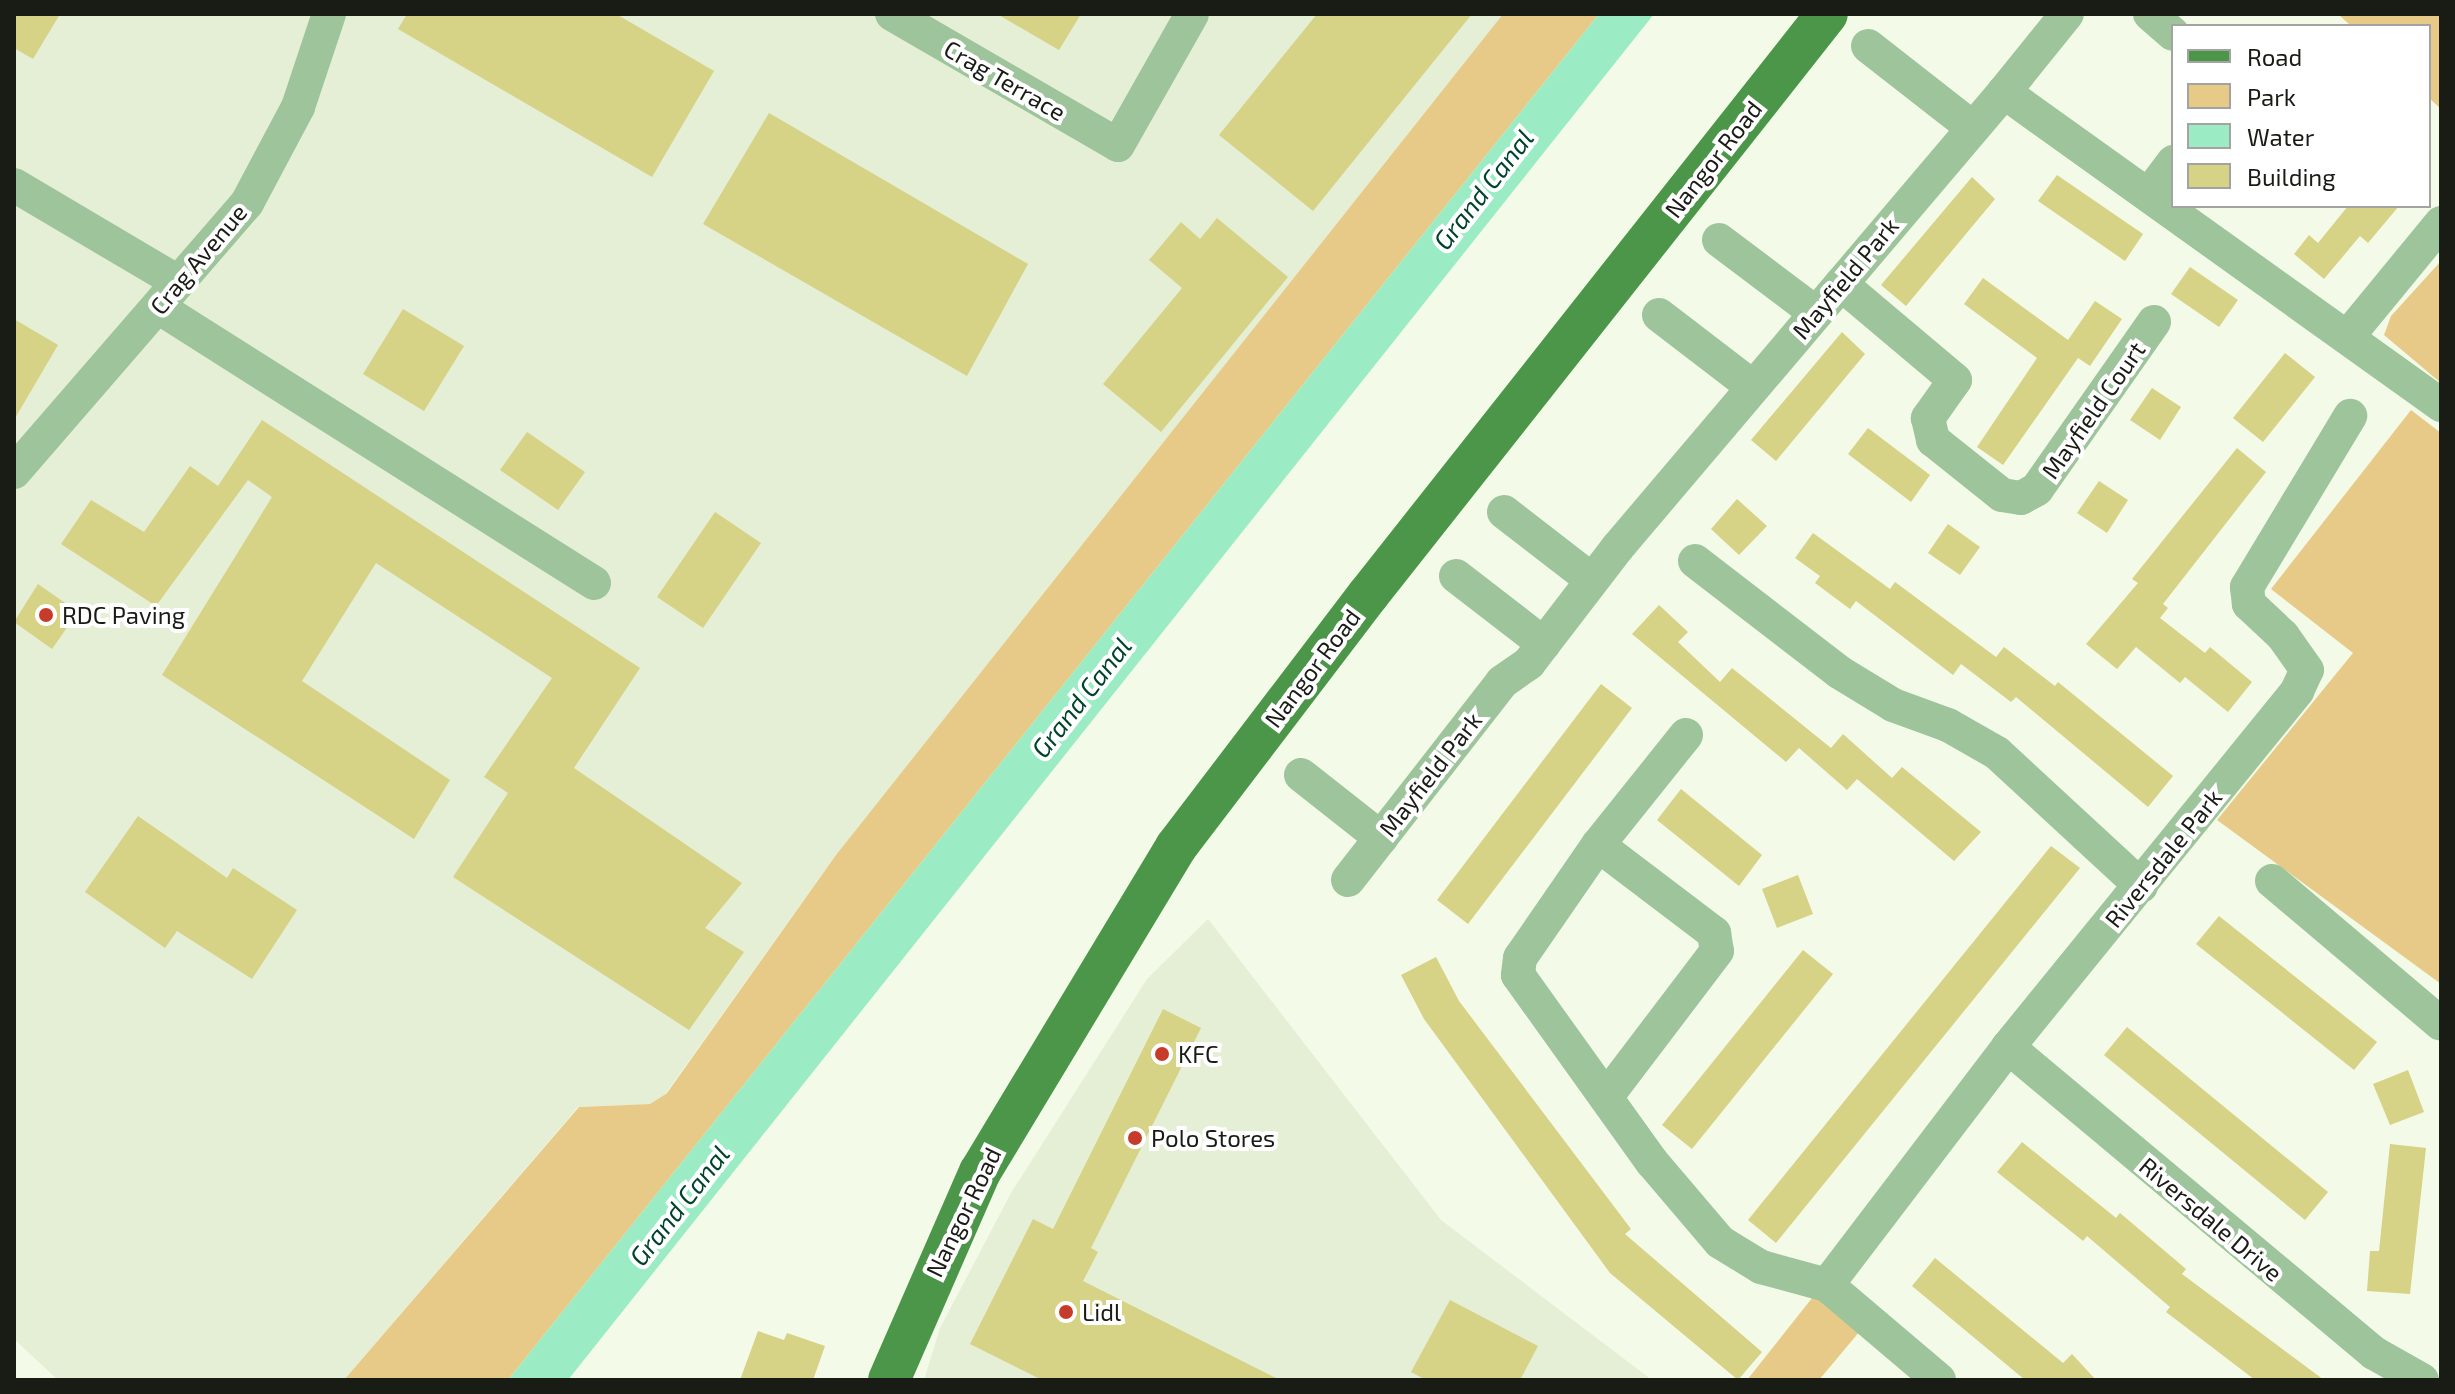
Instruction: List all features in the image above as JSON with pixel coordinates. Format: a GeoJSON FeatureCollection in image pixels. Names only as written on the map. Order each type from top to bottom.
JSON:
{"type":"FeatureCollection","features":[{"type":"Feature","properties":{"kind":"main road","name":"Nangor Road"},"geometry":{"type":"LineString","coordinates":[[889,1380],[980,1172],[1176,847],[1368,595],[1827,14]]}},
{"type":"Feature","properties":{"kind":"street","name":"Crag Avenue"},"geometry":{"type":"LineString","coordinates":[[14,472],[168,295],[267,172],[298,107],[329,14]]}},
{"type":"Feature","properties":{"kind":"street","name":"Crag Terrace"},"geometry":{"type":"LineString","coordinates":[[892,14],[1118,145],[1192,14]]}},
{"type":"Feature","properties":{"kind":"street","name":"Mayfield Park"},"geometry":{"type":"LineString","coordinates":[[1348,880],[1502,682],[1529,663],[1592,580],[2067,14]]}},
{"type":"Feature","properties":{"kind":"street"},"geometry":{"type":"LineString","coordinates":[[2150,14],[2171,32]]}},
{"type":"Feature","properties":{"kind":"street"},"geometry":{"type":"LineString","coordinates":[[1868,46],[1973,128]]}},
{"type":"Feature","properties":{"kind":"street"},"geometry":{"type":"LineString","coordinates":[[2004,92],[2349,335],[2441,405]]}},
{"type":"Feature","properties":{"kind":"street"},"geometry":{"type":"LineString","coordinates":[[2150,193],[2171,165]]}},
{"type":"Feature","properties":{"kind":"street"},"geometry":{"type":"LineString","coordinates":[[14,185],[168,295],[594,583]]}},
{"type":"Feature","properties":{"kind":"street"},"geometry":{"type":"LineString","coordinates":[[2349,335],[2441,223]]}},
{"type":"Feature","properties":{"kind":"street"},"geometry":{"type":"LineString","coordinates":[[1719,240],[1816,313]]}},
{"type":"Feature","properties":{"kind":"street","name":"Mayfield Court"},"geometry":{"type":"LineString","coordinates":[[1841,284],[1955,380],[1928,418],[1933,440],[2002,495],[2021,498],[2037,489],[2154,322]]}},
{"type":"Feature","properties":{"kind":"street"},"geometry":{"type":"LineString","coordinates":[[1659,315],[1753,387]]}},
{"type":"Feature","properties":{"kind":"street","name":"Riversdale Park"},"geometry":{"type":"LineString","coordinates":[[1827,1285],[2008,1047],[2297,691],[2307,670],[2283,636],[2249,604],[2247,587],[2350,416]]}},
{"type":"Feature","properties":{"kind":"street"},"geometry":{"type":"LineString","coordinates":[[1504,512],[1592,580]]}},
{"type":"Feature","properties":{"kind":"street"},"geometry":{"type":"LineString","coordinates":[[1695,561],[1839,672],[1893,705],[1948,725],[1997,753],[2141,886]]}},
{"type":"Feature","properties":{"kind":"street"},"geometry":{"type":"LineString","coordinates":[[1456,576],[1544,644]]}},
{"type":"Feature","properties":{"kind":"street"},"geometry":{"type":"LineString","coordinates":[[1686,735],[1598,845],[1520,958],[1518,975],[1652,1162],[1720,1242],[1761,1267],[1827,1285],[1939,1380]]}},
{"type":"Feature","properties":{"kind":"street"},"geometry":{"type":"LineString","coordinates":[[1301,775],[1381,838]]}},
{"type":"Feature","properties":{"kind":"street"},"geometry":{"type":"LineString","coordinates":[[1598,845],[1714,933],[1717,951],[1606,1097]]}},
{"type":"Feature","properties":{"kind":"street"},"geometry":{"type":"LineString","coordinates":[[2272,881],[2441,1024]]}},
{"type":"Feature","properties":{"kind":"street","name":"Riversdale Drive"},"geometry":{"type":"LineString","coordinates":[[2008,1047],[2374,1353],[2422,1380]]}},
{"type":"Feature","properties":{"kind":"shaded area"},"geometry":{"type":"Polygon","coordinates":[[[14,14],[1503,14],[836,855],[666,1093],[650,1104],[578,1107],[344,1380],[58,1380],[14,1339],[14,14]]]}},
{"type":"Feature","properties":{"kind":"shaded area"},"geometry":{"type":"Polygon","coordinates":[[[1208,919],[1441,1220],[1652,1380],[924,1380],[940,1328],[1011,1193],[1147,979],[1208,919]]]}},
{"type":"Feature","properties":{"kind":"green space"},"geometry":{"type":"Polygon","coordinates":[[[1503,14],[1599,14],[508,1380],[344,1380],[579,1107],[650,1104],[667,1093],[836,855],[1503,14]]]}},
{"type":"Feature","properties":{"kind":"green space"},"geometry":{"type":"Polygon","coordinates":[[[2338,14],[2441,14],[2441,109],[2431,100],[2431,24],[2349,24],[2338,14]]]}},
{"type":"Feature","properties":{"kind":"green space"},"geometry":{"type":"Polygon","coordinates":[[[2441,261],[2441,383],[2384,335],[2391,316],[2441,261]]]}},
{"type":"Feature","properties":{"kind":"green space"},"geometry":{"type":"Polygon","coordinates":[[[2411,410],[2441,433],[2441,984],[2217,820],[2353,653],[2271,589],[2411,410]]]}},
{"type":"Feature","properties":{"kind":"green space"},"geometry":{"type":"Polygon","coordinates":[[[1816,1293],[1860,1331],[1819,1380],[1747,1380],[1816,1293]]]}},
{"type":"Feature","properties":{"kind":"water","name":"Grand Canal"},"geometry":{"type":"Polygon","coordinates":[[[1599,14],[1654,14],[568,1380],[508,1380],[1599,14]]]}},
{"type":"Feature","properties":{"kind":"building"},"geometry":{"type":"Polygon","coordinates":[[[14,14],[60,14],[33,59],[14,48],[14,14]]]}},
{"type":"Feature","properties":{"kind":"building"},"geometry":{"type":"Polygon","coordinates":[[[407,14],[616,14],[714,71],[652,177],[398,29],[407,14]]]}},
{"type":"Feature","properties":{"kind":"building"},"geometry":{"type":"Polygon","coordinates":[[[997,14],[1081,14],[1059,50],[997,14]]]}},
{"type":"Feature","properties":{"kind":"building"},"geometry":{"type":"Polygon","coordinates":[[[1317,14],[1472,14],[1313,211],[1219,135],[1317,14]]]}},
{"type":"Feature","properties":{"kind":"building"},"geometry":{"type":"Polygon","coordinates":[[[769,113],[1028,264],[967,376],[703,224],[769,113]]]}},
{"type":"Feature","properties":{"kind":"building"},"geometry":{"type":"Polygon","coordinates":[[[2057,175],[2143,234],[2125,261],[2038,201],[2057,175]]]}},
{"type":"Feature","properties":{"kind":"building"},"geometry":{"type":"Polygon","coordinates":[[[1972,177],[1995,199],[1906,306],[1881,285],[1972,177]]]}},
{"type":"Feature","properties":{"kind":"building"},"geometry":{"type":"Polygon","coordinates":[[[2346,208],[2397,208],[2368,243],[2360,236],[2324,279],[2294,254],[2309,235],[2318,243],[2346,208]]]}},
{"type":"Feature","properties":{"kind":"building"},"geometry":{"type":"Polygon","coordinates":[[[1217,218],[1288,277],[1161,432],[1103,384],[1182,288],[1149,260],[1181,222],[1200,239],[1217,218]]]}},
{"type":"Feature","properties":{"kind":"building"},"geometry":{"type":"Polygon","coordinates":[[[2190,267],[2238,300],[2219,327],[2171,294],[2190,267]]]}},
{"type":"Feature","properties":{"kind":"building"},"geometry":{"type":"Polygon","coordinates":[[[1983,278],[2068,340],[2095,301],[2122,319],[2090,366],[2078,358],[2003,465],[1977,447],[2037,358],[1964,304],[1983,278]]]}},
{"type":"Feature","properties":{"kind":"building"},"geometry":{"type":"Polygon","coordinates":[[[403,309],[464,346],[424,411],[363,374],[403,309]]]}},
{"type":"Feature","properties":{"kind":"building"},"geometry":{"type":"Polygon","coordinates":[[[14,319],[58,345],[14,420],[14,319]]]}},
{"type":"Feature","properties":{"kind":"building"},"geometry":{"type":"Polygon","coordinates":[[[1842,332],[1865,354],[1776,461],[1751,440],[1842,332]]]}},
{"type":"Feature","properties":{"kind":"building"},"geometry":{"type":"Polygon","coordinates":[[[2285,353],[2315,377],[2263,442],[2233,418],[2285,353]]]}},
{"type":"Feature","properties":{"kind":"building"},"geometry":{"type":"Polygon","coordinates":[[[2152,388],[2181,407],[2160,440],[2130,420],[2152,388]]]}},
{"type":"Feature","properties":{"kind":"building"},"geometry":{"type":"Polygon","coordinates":[[[262,420],[640,668],[574,768],[742,883],[705,928],[744,952],[689,1030],[453,877],[508,793],[484,777],[552,678],[376,563],[302,681],[450,780],[414,839],[162,675],[272,497],[248,480],[156,606],[61,544],[91,500],[144,532],[190,466],[218,486],[262,420]]]}},
{"type":"Feature","properties":{"kind":"building"},"geometry":{"type":"Polygon","coordinates":[[[1868,428],[1930,475],[1911,502],[1848,454],[1868,428]]]}},
{"type":"Feature","properties":{"kind":"building"},"geometry":{"type":"Polygon","coordinates":[[[527,432],[585,472],[558,510],[500,470],[527,432]]]}},
{"type":"Feature","properties":{"kind":"building"},"geometry":{"type":"Polygon","coordinates":[[[2237,448],[2266,472],[2163,604],[2168,608],[2160,618],[2205,653],[2210,647],[2252,682],[2228,712],[2185,677],[2180,683],[2136,647],[2117,669],[2086,644],[2138,583],[2132,579],[2237,448]]]}},
{"type":"Feature","properties":{"kind":"building"},"geometry":{"type":"Polygon","coordinates":[[[2099,481],[2128,500],[2107,533],[2077,513],[2099,481]]]}},
{"type":"Feature","properties":{"kind":"building"},"geometry":{"type":"Polygon","coordinates":[[[1737,499],[1767,526],[1739,555],[1711,529],[1737,499]]]}},
{"type":"Feature","properties":{"kind":"building"},"geometry":{"type":"Polygon","coordinates":[[[715,512],[761,543],[703,628],[657,597],[715,512]]]}},
{"type":"Feature","properties":{"kind":"building"},"geometry":{"type":"Polygon","coordinates":[[[1948,524],[1980,547],[1960,575],[1928,553],[1948,524]]]}},
{"type":"Feature","properties":{"kind":"building"},"geometry":{"type":"Polygon","coordinates":[[[1813,533],[1890,589],[1895,582],[1996,657],[2004,647],[2055,686],[2058,682],[2173,776],[2148,807],[2016,697],[2011,702],[1961,664],[1953,675],[1856,601],[1850,609],[1815,583],[1820,576],[1795,558],[1813,533]]]}},
{"type":"Feature","properties":{"kind":"building","name":"RDC Paving"},"geometry":{"type":"Polygon","coordinates":[[[38,584],[78,612],[52,649],[14,622],[38,584]]]}},
{"type":"Feature","properties":{"kind":"building"},"geometry":{"type":"Polygon","coordinates":[[[1659,605],[1688,632],[1678,642],[1720,682],[1732,668],[1831,748],[1843,734],[1892,778],[1902,767],[1981,832],[1954,861],[1857,779],[1847,790],[1799,748],[1786,762],[1632,634],[1659,605]]]}},
{"type":"Feature","properties":{"kind":"building"},"geometry":{"type":"Polygon","coordinates":[[[1601,684],[1632,708],[1468,924],[1437,900],[1601,684]]]}},
{"type":"Feature","properties":{"kind":"building"},"geometry":{"type":"Polygon","coordinates":[[[1681,789],[1762,855],[1739,886],[1657,820],[1681,789]]]}},
{"type":"Feature","properties":{"kind":"building"},"geometry":{"type":"Polygon","coordinates":[[[138,816],[227,878],[233,868],[297,910],[252,979],[177,931],[165,948],[85,892],[138,816]]]}},
{"type":"Feature","properties":{"kind":"building"},"geometry":{"type":"Polygon","coordinates":[[[2051,846],[2080,868],[1776,1243],[1748,1220],[2051,846]]]}},
{"type":"Feature","properties":{"kind":"building"},"geometry":{"type":"Polygon","coordinates":[[[1798,875],[1813,914],[1777,928],[1762,889],[1798,875]]]}},
{"type":"Feature","properties":{"kind":"building"},"geometry":{"type":"Polygon","coordinates":[[[2219,916],[2377,1042],[2354,1070],[2196,944],[2219,916]]]}},
{"type":"Feature","properties":{"kind":"building"},"geometry":{"type":"Polygon","coordinates":[[[1803,950],[1833,974],[1692,1149],[1662,1125],[1803,950]]]}},
{"type":"Feature","properties":{"kind":"building"},"geometry":{"type":"Polygon","coordinates":[[[1436,957],[1459,1001],[1631,1229],[1625,1234],[1762,1352],[1738,1380],[1610,1273],[1424,1019],[1401,975],[1436,957]]]}},
{"type":"Feature","properties":{"kind":"building","name":"Lidl"},"geometry":{"type":"Polygon","coordinates":[[[1163,1009],[1201,1028],[1091,1248],[1098,1252],[1083,1281],[1280,1380],[1042,1380],[970,1344],[1033,1219],[1053,1229],[1163,1009]]]}},
{"type":"Feature","properties":{"kind":"building"},"geometry":{"type":"Polygon","coordinates":[[[2127,1027],[2328,1192],[2305,1220],[2104,1055],[2127,1027]]]}},
{"type":"Feature","properties":{"kind":"building"},"geometry":{"type":"Polygon","coordinates":[[[2408,1070],[2424,1112],[2390,1125],[2373,1084],[2408,1070]]]}},
{"type":"Feature","properties":{"kind":"building"},"geometry":{"type":"Polygon","coordinates":[[[2022,1142],[2116,1218],[2120,1213],[2186,1269],[2182,1274],[2324,1380],[2255,1380],[2166,1312],[2170,1307],[2087,1236],[2083,1241],[1997,1172],[2022,1142]]]}},
{"type":"Feature","properties":{"kind":"building"},"geometry":{"type":"Polygon","coordinates":[[[2390,1144],[2426,1148],[2410,1294],[2367,1291],[2370,1251],[2379,1251],[2390,1144]]]}},
{"type":"Feature","properties":{"kind":"building"},"geometry":{"type":"Polygon","coordinates":[[[1935,1258],[2063,1363],[2072,1354],[2096,1380],[2025,1380],[1912,1286],[1935,1258]]]}},
{"type":"Feature","properties":{"kind":"building"},"geometry":{"type":"Polygon","coordinates":[[[1450,1300],[1538,1346],[1520,1380],[1426,1380],[1411,1372],[1450,1300]]]}},
{"type":"Feature","properties":{"kind":"building"},"geometry":{"type":"Polygon","coordinates":[[[758,1331],[784,1340],[787,1333],[825,1346],[813,1380],[740,1380],[758,1331]]]}},
{"type":"Feature","properties":{"kind":"place","name":"RDC Paving"},"geometry":{"type":"Point","coordinates":[46,615]}},
{"type":"Feature","properties":{"kind":"place","name":"KFC"},"geometry":{"type":"Point","coordinates":[1162,1054]}},
{"type":"Feature","properties":{"kind":"place","name":"Polo Stores"},"geometry":{"type":"Point","coordinates":[1135,1138]}},
{"type":"Feature","properties":{"kind":"place","name":"Lidl"},"geometry":{"type":"Point","coordinates":[1066,1312]}}]}
